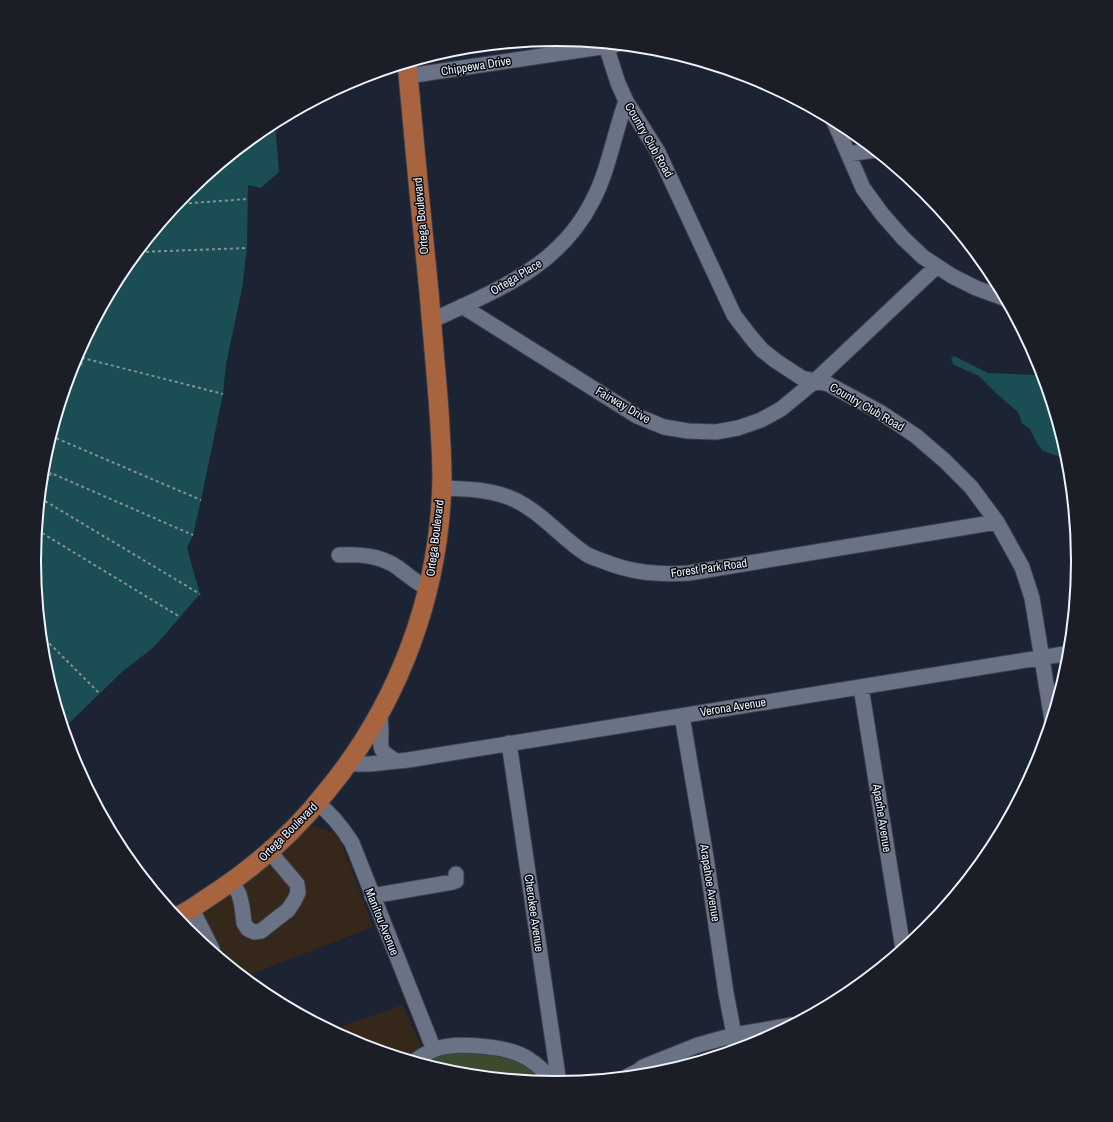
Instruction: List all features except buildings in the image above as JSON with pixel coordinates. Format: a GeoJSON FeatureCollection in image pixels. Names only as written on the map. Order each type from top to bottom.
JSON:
{"type":"FeatureCollection","features":[{"type":"Feature","properties":{"kind":"main road","name":"Ortega Boulevard"},"geometry":{"type":"LineString","coordinates":[[184,913],[232,882],[270,852],[300,823],[317,803],[348,764],[380,714],[408,652],[420,621],[435,557],[442,488],[441,439],[407,70]]}},
{"type":"Feature","properties":{"kind":"street","name":"Chippewa Drive"},"geometry":{"type":"LineString","coordinates":[[407,70],[570,46]]}},
{"type":"Feature","properties":{"kind":"street","name":"Country Club Road"},"geometry":{"type":"LineString","coordinates":[[612,49],[618,83],[626,101],[658,152],[734,315],[750,336],[762,350],[802,378],[828,384],[880,412],[916,436],[945,461],[971,487],[997,522],[1022,567],[1032,598],[1050,708]]}},
{"type":"Feature","properties":{"kind":"street","name":"Ortega Place"},"geometry":{"type":"LineString","coordinates":[[431,321],[506,285],[525,274],[551,256],[565,241],[580,222],[594,199],[626,101]]}},
{"type":"Feature","properties":{"kind":"street"},"geometry":{"type":"LineString","coordinates":[[837,129],[863,188],[882,214],[908,243],[923,257],[952,276],[976,288],[999,296]]}},
{"type":"Feature","properties":{"kind":"street"},"geometry":{"type":"LineString","coordinates":[[848,154],[869,151]]}},
{"type":"Feature","properties":{"kind":"street","name":"Fairway Drive"},"geometry":{"type":"LineString","coordinates":[[462,306],[637,416],[664,427],[688,431],[716,432],[738,428],[761,420],[781,409],[815,381],[937,266]]}},
{"type":"Feature","properties":{"kind":"street","name":"Forest Park Road"},"geometry":{"type":"LineString","coordinates":[[442,488],[482,490],[508,497],[526,507],[587,555],[614,566],[665,574],[689,573],[997,522]]}},
{"type":"Feature","properties":{"kind":"street"},"geometry":{"type":"LineString","coordinates":[[339,555],[357,554],[376,557],[395,566],[418,583],[428,588]]}},
{"type":"Feature","properties":{"kind":"street","name":"Verona Avenue"},"geometry":{"type":"LineString","coordinates":[[348,764],[370,764],[396,761],[1063,654]]}},
{"type":"Feature","properties":{"kind":"street","name":"Apache Avenue"},"geometry":{"type":"LineString","coordinates":[[861,687],[902,943]]}},
{"type":"Feature","properties":{"kind":"street"},"geometry":{"type":"LineString","coordinates":[[380,714],[379,744],[381,750],[396,761]]}},
{"type":"Feature","properties":{"kind":"street","name":"Arapahoe Avenue"},"geometry":{"type":"LineString","coordinates":[[682,716],[735,1043]]}},
{"type":"Feature","properties":{"kind":"street","name":"Cherokee Avenue"},"geometry":{"type":"LineString","coordinates":[[509,743],[558,1076]]}},
{"type":"Feature","properties":{"kind":"street","name":"Manitou Avenue"},"geometry":{"type":"LineString","coordinates":[[317,803],[336,820],[352,843],[434,1050]]}},
{"type":"Feature","properties":{"kind":"street"},"geometry":{"type":"LineString","coordinates":[[232,882],[239,894],[244,923],[248,930],[254,932],[261,931],[288,910],[298,893],[297,884],[270,852]]}},
{"type":"Feature","properties":{"kind":"street"},"geometry":{"type":"LineString","coordinates":[[372,896],[453,882],[456,881],[456,874]]}},
{"type":"Feature","properties":{"kind":"street"},"geometry":{"type":"LineString","coordinates":[[184,913],[199,933]]}},
{"type":"Feature","properties":{"kind":"street"},"geometry":{"type":"LineString","coordinates":[[640,1070],[698,1045],[735,1043],[754,1037]]}},
{"type":"Feature","properties":{"kind":"street"},"geometry":{"type":"LineString","coordinates":[[420,1058],[434,1050],[457,1046],[486,1047],[526,1057],[542,1068],[548,1076]]}},
{"type":"Feature","properties":{"kind":"path"},"geometry":{"type":"LineString","coordinates":[[185,203],[248,199]]}},
{"type":"Feature","properties":{"kind":"path"},"geometry":{"type":"LineString","coordinates":[[145,252],[247,248]]}},
{"type":"Feature","properties":{"kind":"path"},"geometry":{"type":"LineString","coordinates":[[81,366],[83,358],[223,394]]}},
{"type":"Feature","properties":{"kind":"path"},"geometry":{"type":"LineString","coordinates":[[56,438],[202,500]]}},
{"type":"Feature","properties":{"kind":"path"},"geometry":{"type":"LineString","coordinates":[[47,482],[51,473],[193,536]]}},
{"type":"Feature","properties":{"kind":"path"},"geometry":{"type":"LineString","coordinates":[[44,501],[200,594]]}},
{"type":"Feature","properties":{"kind":"path"},"geometry":{"type":"LineString","coordinates":[[42,533],[180,617]]}},
{"type":"Feature","properties":{"kind":"path"},"geometry":{"type":"LineString","coordinates":[[47,641],[100,694]]}},
{"type":"Feature","properties":{"kind":"shaded area"},"geometry":{"type":"Polygon","coordinates":[[[276,129],[279,172],[261,188],[248,185],[247,248],[242,289],[226,364],[223,394],[201,500],[193,535],[187,548],[200,594],[154,647],[123,671],[67,725],[51,662],[45,628],[41,561],[45,494],[51,460],[68,395],[94,333],[110,303],[148,247],[192,196],[243,152],[276,129]]]}},
{"type":"Feature","properties":{"kind":"shaded area"},"geometry":{"type":"Polygon","coordinates":[[[954,356],[988,373],[1037,376],[1045,395],[1061,457],[1043,451],[1038,445],[1030,429],[1022,423],[1018,412],[979,376],[954,365],[951,359],[954,356]]]}},
{"type":"Feature","properties":{"kind":"shaded area"},"geometry":{"type":"Polygon","coordinates":[[[312,825],[338,834],[373,927],[250,975],[217,949],[186,920],[230,894],[312,825]]]}},
{"type":"Feature","properties":{"kind":"shaded area"},"geometry":{"type":"Polygon","coordinates":[[[403,1005],[421,1046],[412,1055],[359,1037],[338,1027],[403,1005]]]}},
{"type":"Feature","properties":{"kind":"shaded area"},"geometry":{"type":"Polygon","coordinates":[[[458,1049],[494,1053],[525,1065],[537,1075],[489,1072],[456,1067],[428,1060],[437,1055],[458,1049]]]}}]}
